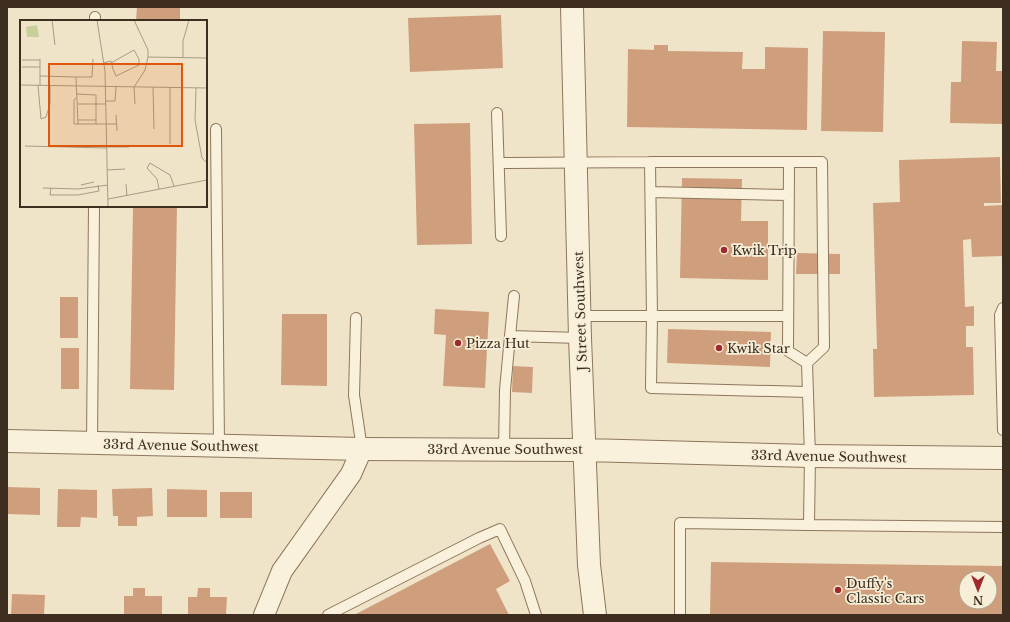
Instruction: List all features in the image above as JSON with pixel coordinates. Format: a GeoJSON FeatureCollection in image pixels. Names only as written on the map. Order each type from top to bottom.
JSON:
{"type":"FeatureCollection","features":[{"type":"Feature","properties":{"kind":"street","name":"J Street Southwest"},"geometry":{"type":"LineString","coordinates":[[572,7],[579,316],[584,450],[589,565],[595,615]]}},
{"type":"Feature","properties":{"kind":"street","name":"33rd Avenue Southwest"},"geometry":{"type":"LineString","coordinates":[[7,441],[362,449],[584,450],[810,456],[1003,458]]}},
{"type":"Feature","properties":{"kind":"street"},"geometry":{"type":"LineString","coordinates":[[264,615],[282,571],[352,474],[362,449]]}},
{"type":"Feature","properties":{"kind":"lane"},"geometry":{"type":"LineString","coordinates":[[497,113],[501,236]]}},
{"type":"Feature","properties":{"kind":"lane"},"geometry":{"type":"LineString","coordinates":[[216,129],[219,445]]}},
{"type":"Feature","properties":{"kind":"lane"},"geometry":{"type":"LineString","coordinates":[[650,162],[652,316],[651,388],[808,392]]}},
{"type":"Feature","properties":{"kind":"lane"},"geometry":{"type":"LineString","coordinates":[[789,162],[788,352],[807,363]]}},
{"type":"Feature","properties":{"kind":"lane"},"geometry":{"type":"LineString","coordinates":[[499,163],[822,162],[824,347],[807,363],[810,456],[809,525]]}},
{"type":"Feature","properties":{"kind":"lane"},"geometry":{"type":"LineString","coordinates":[[651,192],[789,195]]}},
{"type":"Feature","properties":{"kind":"lane"},"geometry":{"type":"LineString","coordinates":[[92,443],[94,207]]}},
{"type":"Feature","properties":{"kind":"lane"},"geometry":{"type":"LineString","coordinates":[[504,449],[505,390],[514,296]]}},
{"type":"Feature","properties":{"kind":"lane"},"geometry":{"type":"LineString","coordinates":[[1003,308],[1000,315],[1003,430]]}},
{"type":"Feature","properties":{"kind":"lane"},"geometry":{"type":"LineString","coordinates":[[579,316],[787,316]]}},
{"type":"Feature","properties":{"kind":"lane"},"geometry":{"type":"LineString","coordinates":[[356,318],[354,395],[362,449]]}},
{"type":"Feature","properties":{"kind":"lane"},"geometry":{"type":"LineString","coordinates":[[510,336],[580,338]]}},
{"type":"Feature","properties":{"kind":"lane"},"geometry":{"type":"LineString","coordinates":[[680,615],[680,524],[1003,527]]}},
{"type":"Feature","properties":{"kind":"lane"},"geometry":{"type":"LineString","coordinates":[[328,615],[479,538],[500,529],[525,581],[536,615]]}},
{"type":"Feature","properties":{"kind":"building"},"geometry":{"type":"Polygon","coordinates":[[[137,7],[180,7],[180,20],[136,20],[137,7]]]}},
{"type":"Feature","properties":{"kind":"building"},"geometry":{"type":"Polygon","coordinates":[[[501,15],[503,68],[410,72],[408,18],[501,15]]]}},
{"type":"Feature","properties":{"kind":"building"},"geometry":{"type":"Polygon","coordinates":[[[823,31],[885,32],[883,132],[821,131],[823,31]]]}},
{"type":"Feature","properties":{"kind":"building"},"geometry":{"type":"Polygon","coordinates":[[[962,41],[997,42],[996,71],[1003,71],[1003,124],[950,123],[951,82],[961,82],[962,41]]]}},
{"type":"Feature","properties":{"kind":"building"},"geometry":{"type":"Polygon","coordinates":[[[654,45],[668,45],[668,51],[743,52],[742,69],[765,69],[765,47],[808,48],[807,130],[627,127],[628,49],[654,50],[654,45]]]}},
{"type":"Feature","properties":{"kind":"building"},"geometry":{"type":"Polygon","coordinates":[[[470,123],[472,244],[417,245],[414,124],[470,123]]]}},
{"type":"Feature","properties":{"kind":"building"},"geometry":{"type":"Polygon","coordinates":[[[1000,157],[1001,203],[984,203],[984,206],[1003,205],[1003,256],[972,257],[971,239],[963,240],[965,307],[974,306],[974,326],[966,326],[966,347],[973,347],[974,395],[874,397],[873,349],[877,349],[873,203],[900,202],[899,160],[1000,157]]]}},
{"type":"Feature","properties":{"kind":"building","name":"Kwik Trip"},"geometry":{"type":"Polygon","coordinates":[[[682,178],[742,179],[741,221],[768,221],[768,280],[680,278],[682,178]]]}},
{"type":"Feature","properties":{"kind":"building"},"geometry":{"type":"Polygon","coordinates":[[[133,207],[177,207],[174,390],[130,389],[133,207]]]}},
{"type":"Feature","properties":{"kind":"building"},"geometry":{"type":"Polygon","coordinates":[[[797,253],[840,254],[840,274],[796,274],[797,253]]]}},
{"type":"Feature","properties":{"kind":"building"},"geometry":{"type":"Polygon","coordinates":[[[60,297],[78,297],[78,338],[60,338],[60,297]]]}},
{"type":"Feature","properties":{"kind":"building"},"geometry":{"type":"Polygon","coordinates":[[[435,309],[489,312],[485,388],[443,386],[446,335],[434,334],[435,309]]]}},
{"type":"Feature","properties":{"kind":"building"},"geometry":{"type":"Polygon","coordinates":[[[282,314],[327,314],[327,386],[281,385],[282,314]]]}},
{"type":"Feature","properties":{"kind":"building","name":"Kwik Star"},"geometry":{"type":"Polygon","coordinates":[[[668,329],[771,332],[770,367],[667,363],[668,329]]]}},
{"type":"Feature","properties":{"kind":"building"},"geometry":{"type":"Polygon","coordinates":[[[61,348],[79,348],[79,389],[61,389],[61,348]]]}},
{"type":"Feature","properties":{"kind":"building"},"geometry":{"type":"Polygon","coordinates":[[[513,366],[533,367],[532,393],[512,392],[513,366]]]}},
{"type":"Feature","properties":{"kind":"building"},"geometry":{"type":"Polygon","coordinates":[[[7,487],[40,488],[40,515],[7,514],[7,487]]]}},
{"type":"Feature","properties":{"kind":"building"},"geometry":{"type":"Polygon","coordinates":[[[152,488],[153,516],[137,517],[137,526],[118,526],[118,516],[113,516],[112,489],[152,488]]]}},
{"type":"Feature","properties":{"kind":"building"},"geometry":{"type":"Polygon","coordinates":[[[58,489],[97,490],[97,518],[81,517],[80,527],[57,527],[58,489]]]}},
{"type":"Feature","properties":{"kind":"building"},"geometry":{"type":"Polygon","coordinates":[[[167,489],[207,490],[207,517],[167,517],[167,489]]]}},
{"type":"Feature","properties":{"kind":"building"},"geometry":{"type":"Polygon","coordinates":[[[220,492],[252,492],[252,518],[220,518],[220,492]]]}},
{"type":"Feature","properties":{"kind":"building"},"geometry":{"type":"Polygon","coordinates":[[[490,544],[510,581],[496,589],[509,615],[354,615],[490,544]]]}},
{"type":"Feature","properties":{"kind":"building","name":"Duffy's Classic Cars"},"geometry":{"type":"Polygon","coordinates":[[[711,562],[1003,566],[1003,615],[710,615],[711,562]]]}},
{"type":"Feature","properties":{"kind":"building"},"geometry":{"type":"Polygon","coordinates":[[[133,588],[145,588],[145,596],[162,596],[162,615],[124,615],[124,596],[133,596],[133,588]]]}},
{"type":"Feature","properties":{"kind":"building"},"geometry":{"type":"Polygon","coordinates":[[[198,588],[210,588],[210,597],[227,597],[226,615],[188,615],[188,597],[197,597],[198,588]]]}},
{"type":"Feature","properties":{"kind":"building"},"geometry":{"type":"Polygon","coordinates":[[[12,594],[45,595],[44,615],[11,615],[12,594]]]}},
{"type":"Feature","properties":{"kind":"place","name":"Kwik Trip"},"geometry":{"type":"Point","coordinates":[724,250]}},
{"type":"Feature","properties":{"kind":"place","name":"Pizza Hut"},"geometry":{"type":"Point","coordinates":[458,343]}},
{"type":"Feature","properties":{"kind":"place","name":"Kwik Star"},"geometry":{"type":"Point","coordinates":[719,348]}},
{"type":"Feature","properties":{"kind":"place","name":"Duffy's Classic Cars"},"geometry":{"type":"Point","coordinates":[838,590]}}]}
